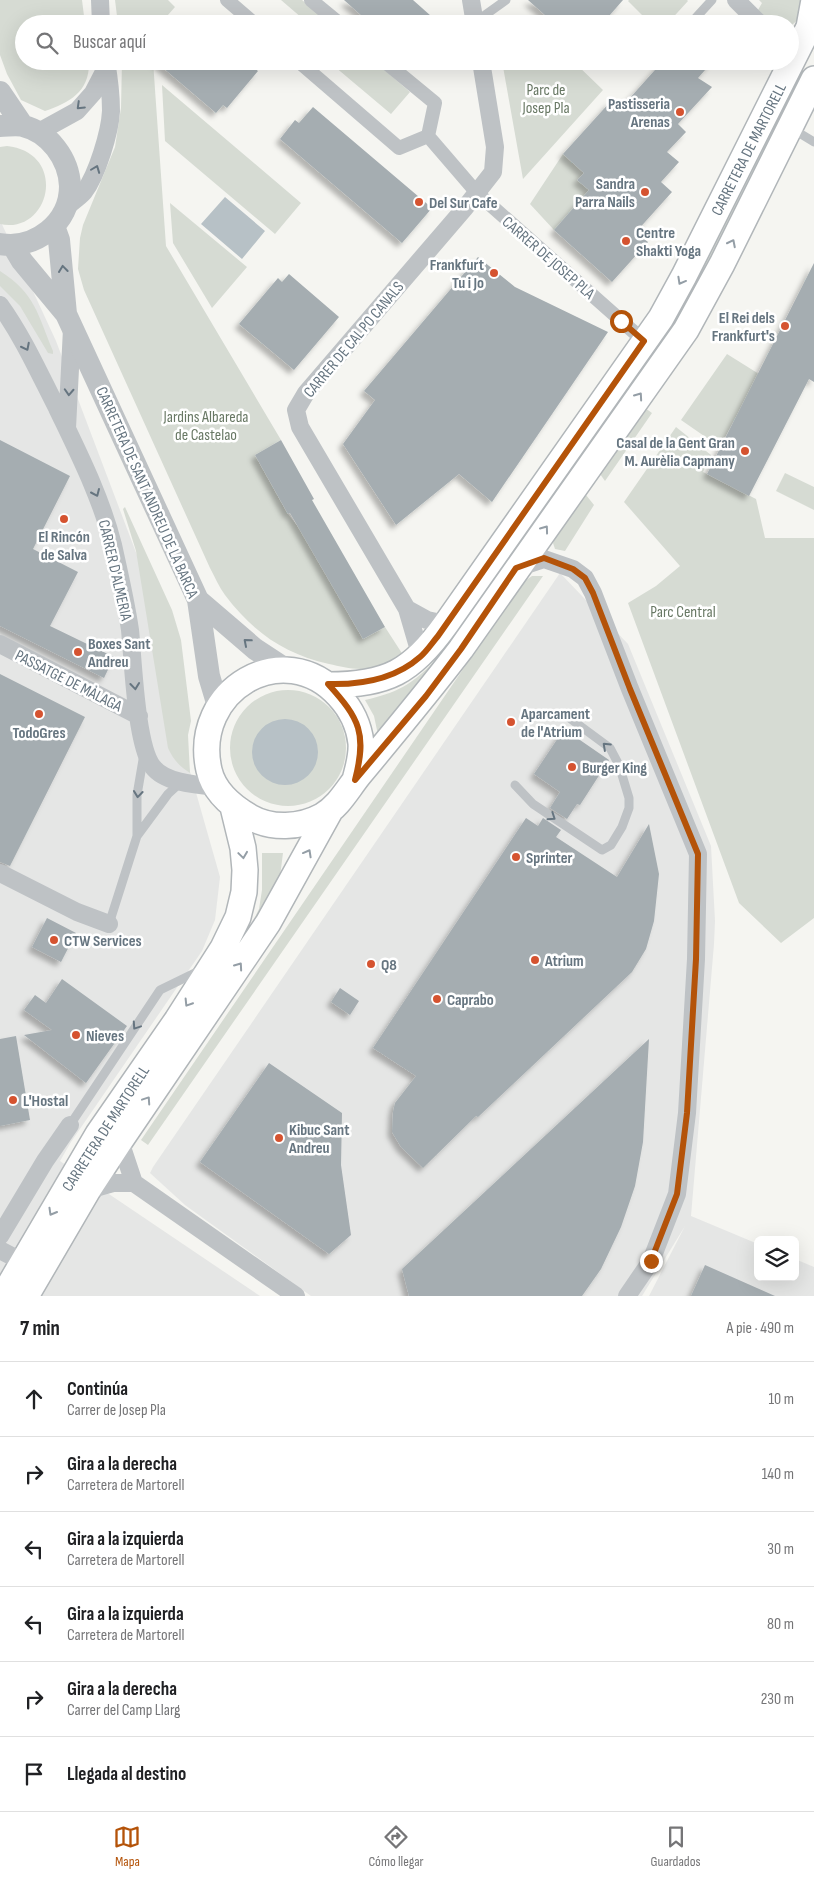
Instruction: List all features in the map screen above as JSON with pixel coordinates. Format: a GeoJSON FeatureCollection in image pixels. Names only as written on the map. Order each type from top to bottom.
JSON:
{"type":"FeatureCollection","features":[{"type":"Feature","properties":{"kind":"main road","name":"CARRETERA DE MARTORELL"},"geometry":{"type":"LineString","coordinates":[[800,30],[814,0]]}},
{"type":"Feature","properties":{"kind":"main road","name":"CARRETERA DE MARTORELL"},"geometry":{"type":"LineString","coordinates":[[781,70],[684,276],[660,318],[421,657],[402,670],[380,680],[352,685],[328,684],[304,673],[287,670],[259,674],[233,689],[218,706],[207,734],[206,755],[210,773],[217,787],[222,796],[233,807],[258,822],[275,826],[296,825],[306,823],[330,811],[341,801],[355,780],[449,664],[686,330],[702,302],[814,79]]}},
{"type":"Feature","properties":{"kind":"main road","name":"CARRETERA DE MARTORELL"},"geometry":{"type":"LineString","coordinates":[[328,684],[345,703],[357,725],[361,744],[361,757],[355,780]]}},
{"type":"Feature","properties":{"kind":"main road","name":"CARRETERA DE MARTORELL"},"geometry":{"type":"LineString","coordinates":[[3,1296],[98,1134],[177,1020],[223,948],[238,917],[244,892],[245,870],[243,848],[233,807]]}},
{"type":"Feature","properties":{"kind":"main road","name":"CARRETERA DE MARTORELL"},"geometry":{"type":"LineString","coordinates":[[26,1296],[88,1190],[268,923],[330,811]]}},
{"type":"Feature","properties":{"kind":"street"},"geometry":{"type":"LineString","coordinates":[[100,0],[101,15]]}},
{"type":"Feature","properties":{"kind":"street"},"geometry":{"type":"LineString","coordinates":[[227,0],[244,15]]}},
{"type":"Feature","properties":{"kind":"street"},"geometry":{"type":"LineString","coordinates":[[312,0],[330,15]]}},
{"type":"Feature","properties":{"kind":"street"},"geometry":{"type":"LineString","coordinates":[[470,0],[472,15]]}},
{"type":"Feature","properties":{"kind":"street"},"geometry":{"type":"LineString","coordinates":[[736,0],[751,15]]}},
{"type":"Feature","properties":{"kind":"street"},"geometry":{"type":"LineString","coordinates":[[30,129],[77,111],[93,94],[103,70]]}},
{"type":"Feature","properties":{"kind":"street"},"geometry":{"type":"LineString","coordinates":[[7,245],[37,240],[54,226],[66,207],[83,193],[94,175],[111,114],[107,70]]}},
{"type":"Feature","properties":{"kind":"street"},"geometry":{"type":"LineString","coordinates":[[308,70],[399,148],[428,136],[435,103],[395,70]]}},
{"type":"Feature","properties":{"kind":"street"},"geometry":{"type":"LineString","coordinates":[[477,193],[493,172],[495,147],[482,70]]}},
{"type":"Feature","properties":{"kind":"street"},"geometry":{"type":"LineString","coordinates":[[0,92],[30,129]]}},
{"type":"Feature","properties":{"kind":"street"},"geometry":{"type":"LineString","coordinates":[[0,126],[30,129],[47,138],[59,152],[64,160],[70,185],[66,207]]}},
{"type":"Feature","properties":{"kind":"street","name":"CARRER DE JOSEP PLA"},"geometry":{"type":"LineString","coordinates":[[428,136],[477,193],[644,341]]}},
{"type":"Feature","properties":{"kind":"street","name":"CARRER DE CAL PO CANALS"},"geometry":{"type":"LineString","coordinates":[[421,657],[408,609],[300,427],[296,410],[306,393],[477,193]]}},
{"type":"Feature","properties":{"kind":"street","name":"CARRETERA DE SANT ANDREU DE LA BARCA"},"geometry":{"type":"LineString","coordinates":[[54,226],[59,240],[69,320]]}},
{"type":"Feature","properties":{"kind":"street","name":"CARRETERA DE SANT ANDREU DE LA BARCA"},"geometry":{"type":"LineString","coordinates":[[7,245],[69,320],[198,600],[210,676],[218,706]]}},
{"type":"Feature","properties":{"kind":"street","name":"CARRER D'ALMERIA"},"geometry":{"type":"LineString","coordinates":[[0,305],[16,328],[67,430],[99,500],[113,544],[129,628],[145,752],[153,768],[180,782],[217,787]]}},
{"type":"Feature","properties":{"kind":"street","name":"CARRER D'ALMERIA"},"geometry":{"type":"LineString","coordinates":[[67,430],[69,320]]}},
{"type":"Feature","properties":{"kind":"street"},"geometry":{"type":"LineString","coordinates":[[516,568],[544,558],[573,569],[585,578],[593,593],[630,689],[698,854],[696,959],[687,1113],[677,1194],[651,1261],[626,1296]]}},
{"type":"Feature","properties":{"kind":"street"},"geometry":{"type":"LineString","coordinates":[[198,600],[255,649],[287,670]]}},
{"type":"Feature","properties":{"kind":"street"},"geometry":{"type":"LineString","coordinates":[[408,609],[427,620],[446,624]]}},
{"type":"Feature","properties":{"kind":"street","name":"PASSATGE DE MÀLAGA"},"geometry":{"type":"LineString","coordinates":[[0,644],[139,716]]}},
{"type":"Feature","properties":{"kind":"street"},"geometry":{"type":"LineString","coordinates":[[0,873],[77,912],[109,924]]}},
{"type":"Feature","properties":{"kind":"street","name":"CARRETERA DE MARTORELL"},"geometry":{"type":"LineString","coordinates":[[0,1236],[45,1161],[70,1126]]}},
{"type":"Feature","properties":{"kind":"street","name":"CARRETERA DE MARTORELL"},"geometry":{"type":"LineString","coordinates":[[88,1190],[112,1183],[134,1183],[120,1141]]}},
{"type":"Feature","properties":{"kind":"street"},"geometry":{"type":"LineString","coordinates":[[134,1183],[296,1296]]}},
{"type":"Feature","properties":{"kind":"street"},"geometry":{"type":"LineString","coordinates":[[0,1250],[23,1262]]}},
{"type":"Feature","properties":{"kind":"lane"},"geometry":{"type":"LineString","coordinates":[[486,15],[506,0]]}},
{"type":"Feature","properties":{"kind":"lane"},"geometry":{"type":"LineString","coordinates":[[698,15],[712,0]]}},
{"type":"Feature","properties":{"kind":"lane"},"geometry":{"type":"LineString","coordinates":[[790,128],[814,142]]}},
{"type":"Feature","properties":{"kind":"lane"},"geometry":{"type":"LineString","coordinates":[[515,785],[533,804],[602,850],[611,845],[622,827],[629,808],[629,798],[619,765],[610,748],[564,714]]}},
{"type":"Feature","properties":{"kind":"lane"},"geometry":{"type":"LineString","coordinates":[[109,924],[137,836],[137,794],[145,752]]}},
{"type":"Feature","properties":{"kind":"lane"},"geometry":{"type":"LineString","coordinates":[[137,836],[168,794],[180,782]]}},
{"type":"Feature","properties":{"kind":"lane","name":"CARRETERA DE MARTORELL"},"geometry":{"type":"LineString","coordinates":[[70,1126],[160,990],[212,964]]}},
{"type":"Feature","properties":{"kind":"shaded area"},"geometry":{"type":"Polygon","coordinates":[[[225,197],[265,231],[242,259],[201,224],[225,197]]]}},
{"type":"Feature","properties":{"kind":"shaded area"},"geometry":{"type":"Polygon","coordinates":[[[0,220],[56,341],[171,645],[189,768],[220,877],[215,920],[202,951],[71,1142],[60,1161],[260,1296],[0,1296],[0,220]]]}},
{"type":"Feature","properties":{"kind":"shaded area"},"geometry":{"type":"Polygon","coordinates":[[[560,573],[628,644],[711,846],[715,921],[714,944],[691,1216],[754,1242],[754,1281],[799,1281],[799,1261],[814,1267],[814,1296],[649,1296],[685,1226],[642,1296],[311,1296],[185,1205],[150,1173],[560,573]]]}},
{"type":"Feature","properties":{"kind":"shaded area"},"geometry":{"type":"Polygon","coordinates":[[[285,719],[297,722],[308,729],[315,740],[318,752],[315,764],[308,775],[297,782],[285,785],[273,782],[262,775],[255,764],[252,752],[255,740],[262,729],[273,722],[285,719]]]}},
{"type":"Feature","properties":{"kind":"green space"},"geometry":{"type":"Polygon","coordinates":[[[0,0],[82,0],[84,15],[15,15],[15,70],[88,70],[86,81],[82,88],[63,104],[45,111],[21,100],[7,74],[0,55],[0,0]]]}},
{"type":"Feature","properties":{"kind":"green space"},"geometry":{"type":"Polygon","coordinates":[[[115,0],[168,0],[175,7],[168,15],[117,15],[115,0]]]}},
{"type":"Feature","properties":{"kind":"green space"},"geometry":{"type":"Polygon","coordinates":[[[281,0],[302,0],[320,15],[298,15],[281,0]]]}},
{"type":"Feature","properties":{"kind":"green space"},"geometry":{"type":"Polygon","coordinates":[[[759,0],[805,0],[799,16],[763,15],[758,10],[762,3],[759,0]]]}},
{"type":"Feature","properties":{"kind":"green space"},"geometry":{"type":"Polygon","coordinates":[[[628,1],[688,1],[675,15],[642,15],[628,1]]]}},
{"type":"Feature","properties":{"kind":"green space","name":"Jardins Albareda de Castelao"},"geometry":{"type":"Polygon","coordinates":[[[122,70],[154,70],[166,246],[281,440],[255,455],[363,639],[385,627],[405,658],[377,667],[356,669],[313,660],[284,648],[247,620],[225,595],[210,568],[84,290],[78,269],[80,238],[83,225],[115,147],[121,108],[122,70]]]}},
{"type":"Feature","properties":{"kind":"green space"},"geometry":{"type":"Polygon","coordinates":[[[339,70],[384,70],[410,92],[391,114],[339,70]]]}},
{"type":"Feature","properties":{"kind":"green space","name":"Parc de Josep Pla"},"geometry":{"type":"Polygon","coordinates":[[[504,70],[582,70],[603,90],[523,179],[504,70]]]}},
{"type":"Feature","properties":{"kind":"green space"},"geometry":{"type":"Polygon","coordinates":[[[795,84],[801,87],[694,299],[582,463],[578,456],[688,296],[795,84]]]}},
{"type":"Feature","properties":{"kind":"green space"},"geometry":{"type":"Polygon","coordinates":[[[162,85],[301,203],[275,234],[165,141],[162,85]]]}},
{"type":"Feature","properties":{"kind":"green space"},"geometry":{"type":"Polygon","coordinates":[[[7,146],[27,152],[39,163],[45,177],[46,192],[41,206],[31,217],[17,224],[0,224],[0,147],[7,146]]]}},
{"type":"Feature","properties":{"kind":"green space"},"geometry":{"type":"Polygon","coordinates":[[[563,154],[584,173],[577,180],[589,190],[554,230],[530,204],[563,154]]]}},
{"type":"Feature","properties":{"kind":"green space"},"geometry":{"type":"Polygon","coordinates":[[[170,203],[247,267],[212,308],[173,243],[170,203]]]}},
{"type":"Feature","properties":{"kind":"green space"},"geometry":{"type":"Polygon","coordinates":[[[0,271],[12,279],[28,296],[39,316],[53,354],[48,353],[20,306],[0,286],[0,271]]]}},
{"type":"Feature","properties":{"kind":"green space"},"geometry":{"type":"Polygon","coordinates":[[[727,354],[759,374],[720,447],[681,420],[727,354]]]}},
{"type":"Feature","properties":{"kind":"green space"},"geometry":{"type":"Polygon","coordinates":[[[645,408],[652,413],[605,481],[600,474],[645,408]]]}},
{"type":"Feature","properties":{"kind":"green space","name":"Parc Central"},"geometry":{"type":"Polygon","coordinates":[[[676,427],[711,455],[703,472],[756,499],[765,538],[814,538],[814,918],[781,943],[739,903],[628,603],[656,586],[680,566],[624,502],[676,427]]]}},
{"type":"Feature","properties":{"kind":"green space"},"geometry":{"type":"Polygon","coordinates":[[[569,469],[575,476],[471,622],[378,735],[374,716],[365,700],[403,687],[418,677],[433,662],[569,469]]]}},
{"type":"Feature","properties":{"kind":"green space"},"geometry":{"type":"Polygon","coordinates":[[[785,473],[814,487],[814,510],[776,491],[785,473]]]}},
{"type":"Feature","properties":{"kind":"green space"},"geometry":{"type":"Polygon","coordinates":[[[586,495],[594,505],[565,551],[555,549],[553,543],[555,538],[586,495]]]}},
{"type":"Feature","properties":{"kind":"green space"},"geometry":{"type":"Polygon","coordinates":[[[125,507],[172,610],[181,640],[191,721],[188,735],[190,773],[177,762],[168,748],[136,551],[123,509],[125,507]]]}},
{"type":"Feature","properties":{"kind":"green space"},"geometry":{"type":"Polygon","coordinates":[[[532,576],[543,576],[148,1145],[141,1140],[522,583],[532,576]]]}},
{"type":"Feature","properties":{"kind":"green space"},"geometry":{"type":"Polygon","coordinates":[[[288,690],[310,695],[329,707],[341,726],[346,748],[341,770],[329,789],[310,801],[288,806],[266,801],[247,789],[235,770],[230,748],[235,726],[247,707],[266,695],[288,690]]]}},
{"type":"Feature","properties":{"kind":"green space"},"geometry":{"type":"Polygon","coordinates":[[[262,853],[283,853],[278,892],[243,941],[259,909],[262,890],[262,853]]]}},
{"type":"Feature","properties":{"kind":"building"},"geometry":{"type":"Polygon","coordinates":[[[344,0],[413,0],[430,15],[361,15],[344,0]]]}},
{"type":"Feature","properties":{"kind":"building"},"geometry":{"type":"Polygon","coordinates":[[[528,0],[623,0],[610,15],[545,15],[528,0]]]}},
{"type":"Feature","properties":{"kind":"building"},"geometry":{"type":"Polygon","coordinates":[[[166,70],[258,71],[227,108],[223,105],[216,113],[166,70]]]}},
{"type":"Feature","properties":{"kind":"building"},"geometry":{"type":"Polygon","coordinates":[[[655,70],[705,70],[698,78],[712,87],[678,124],[686,132],[667,152],[679,162],[661,182],[672,192],[636,232],[648,242],[612,282],[554,230],[589,190],[577,180],[584,173],[563,154],[611,101],[620,109],[655,70]]]}},
{"type":"Feature","properties":{"kind":"building"},"geometry":{"type":"Polygon","coordinates":[[[313,107],[432,208],[402,243],[280,139],[295,120],[299,123],[313,107]]]}},
{"type":"Feature","properties":{"kind":"building"},"geometry":{"type":"Polygon","coordinates":[[[478,257],[515,287],[608,332],[492,502],[459,474],[396,525],[343,444],[375,400],[364,391],[478,257]]]}},
{"type":"Feature","properties":{"kind":"building"},"geometry":{"type":"Polygon","coordinates":[[[814,263],[814,382],[809,379],[749,496],[707,474],[814,263]]]}},
{"type":"Feature","properties":{"kind":"building"},"geometry":{"type":"Polygon","coordinates":[[[289,274],[339,317],[294,370],[239,324],[278,278],[282,282],[289,274]]]}},
{"type":"Feature","properties":{"kind":"building"},"geometry":{"type":"Polygon","coordinates":[[[0,440],[70,476],[33,549],[78,572],[50,626],[114,657],[104,678],[0,626],[0,440]]]}},
{"type":"Feature","properties":{"kind":"building"},"geometry":{"type":"Polygon","coordinates":[[[281,440],[314,499],[312,500],[385,627],[363,639],[255,455],[281,440]]]}},
{"type":"Feature","properties":{"kind":"building"},"geometry":{"type":"Polygon","coordinates":[[[0,674],[85,717],[10,866],[0,862],[0,674]]]}},
{"type":"Feature","properties":{"kind":"building","name":"Burger King"},"geometry":{"type":"Polygon","coordinates":[[[564,729],[609,760],[580,805],[577,804],[567,819],[550,808],[560,792],[534,774],[564,729]]]}},
{"type":"Feature","properties":{"kind":"building","name":"Atrium"},"geometry":{"type":"Polygon","coordinates":[[[526,818],[538,826],[543,818],[561,830],[556,837],[617,877],[649,824],[659,874],[654,921],[646,949],[632,972],[478,1117],[476,1116],[423,1168],[401,1147],[392,1132],[395,1103],[416,1076],[373,1048],[526,818]]]}},
{"type":"Feature","properties":{"kind":"building","name":"CTW Services"},"geometry":{"type":"Polygon","coordinates":[[[47,918],[76,933],[61,962],[32,947],[47,918]]]}},
{"type":"Feature","properties":{"kind":"building","name":"Nieves"},"geometry":{"type":"Polygon","coordinates":[[[62,979],[127,1026],[86,1083],[24,1035],[52,1030],[24,1010],[35,995],[46,1003],[62,979]]]}},
{"type":"Feature","properties":{"kind":"building"},"geometry":{"type":"Polygon","coordinates":[[[340,988],[359,1001],[350,1015],[331,1002],[340,988]]]}},
{"type":"Feature","properties":{"kind":"building","name":"L'Hostal"},"geometry":{"type":"Polygon","coordinates":[[[16,1036],[30,1120],[0,1126],[0,1039],[16,1036]]]}},
{"type":"Feature","properties":{"kind":"building"},"geometry":{"type":"Polygon","coordinates":[[[649,1039],[643,1142],[635,1186],[621,1227],[601,1269],[582,1296],[409,1296],[402,1269],[649,1039]]]}},
{"type":"Feature","properties":{"kind":"building","name":"Kibuc Sant Andreu"},"geometry":{"type":"Polygon","coordinates":[[[269,1063],[342,1113],[341,1165],[351,1235],[329,1254],[200,1162],[269,1063]]]}},
{"type":"Feature","properties":{"kind":"building"},"geometry":{"type":"Polygon","coordinates":[[[705,1265],[775,1296],[691,1296],[705,1265]]]}},
{"type":"Feature","properties":{"kind":"place","name":"Pastisseria Arenas"},"geometry":{"type":"Point","coordinates":[680,112]}},
{"type":"Feature","properties":{"kind":"place","name":"Sandra Parra Nails"},"geometry":{"type":"Point","coordinates":[645,192]}},
{"type":"Feature","properties":{"kind":"place","name":"Del Sur Cafe"},"geometry":{"type":"Point","coordinates":[419,202]}},
{"type":"Feature","properties":{"kind":"place","name":"Centre Shakti Yoga"},"geometry":{"type":"Point","coordinates":[626,241]}},
{"type":"Feature","properties":{"kind":"place","name":"Frankfurt Tu i Jo"},"geometry":{"type":"Point","coordinates":[494,273]}},
{"type":"Feature","properties":{"kind":"place","name":"El Rei dels Frankfurt's"},"geometry":{"type":"Point","coordinates":[785,326]}},
{"type":"Feature","properties":{"kind":"place","name":"Casal de la Gent Gran M. Aurèlia Capmany"},"geometry":{"type":"Point","coordinates":[745,451]}},
{"type":"Feature","properties":{"kind":"place","name":"El Rincón de Salva"},"geometry":{"type":"Point","coordinates":[64,519]}},
{"type":"Feature","properties":{"kind":"place","name":"Boxes Sant Andreu"},"geometry":{"type":"Point","coordinates":[78,652]}},
{"type":"Feature","properties":{"kind":"place","name":"TodoGres"},"geometry":{"type":"Point","coordinates":[39,714]}},
{"type":"Feature","properties":{"kind":"place","name":"Aparcament de l'Atrium"},"geometry":{"type":"Point","coordinates":[511,722]}},
{"type":"Feature","properties":{"kind":"place","name":"Burger King"},"geometry":{"type":"Point","coordinates":[572,767]}},
{"type":"Feature","properties":{"kind":"place","name":"Sprinter"},"geometry":{"type":"Point","coordinates":[516,857]}},
{"type":"Feature","properties":{"kind":"place","name":"CTW Services"},"geometry":{"type":"Point","coordinates":[54,940]}},
{"type":"Feature","properties":{"kind":"place","name":"Atrium"},"geometry":{"type":"Point","coordinates":[535,960]}},
{"type":"Feature","properties":{"kind":"place","name":"Q8"},"geometry":{"type":"Point","coordinates":[371,964]}},
{"type":"Feature","properties":{"kind":"place","name":"Caprabo"},"geometry":{"type":"Point","coordinates":[437,999]}},
{"type":"Feature","properties":{"kind":"place","name":"Nieves"},"geometry":{"type":"Point","coordinates":[76,1035]}},
{"type":"Feature","properties":{"kind":"place","name":"L'Hostal"},"geometry":{"type":"Point","coordinates":[13,1100]}},
{"type":"Feature","properties":{"kind":"place","name":"Kibuc Sant Andreu"},"geometry":{"type":"Point","coordinates":[279,1138]}},
{"type":"Feature","properties":{"kind":"route"},"geometry":{"type":"LineString","coordinates":[[621,321],[644,341],[438,636],[421,657],[402,670],[380,680],[352,685],[328,684],[345,703],[357,725],[361,744],[361,757],[355,780],[426,696],[461,649],[516,568],[544,558],[573,569],[585,578],[593,593],[630,689],[698,854],[696,959],[687,1113],[677,1194],[651,1261]]}}]}
